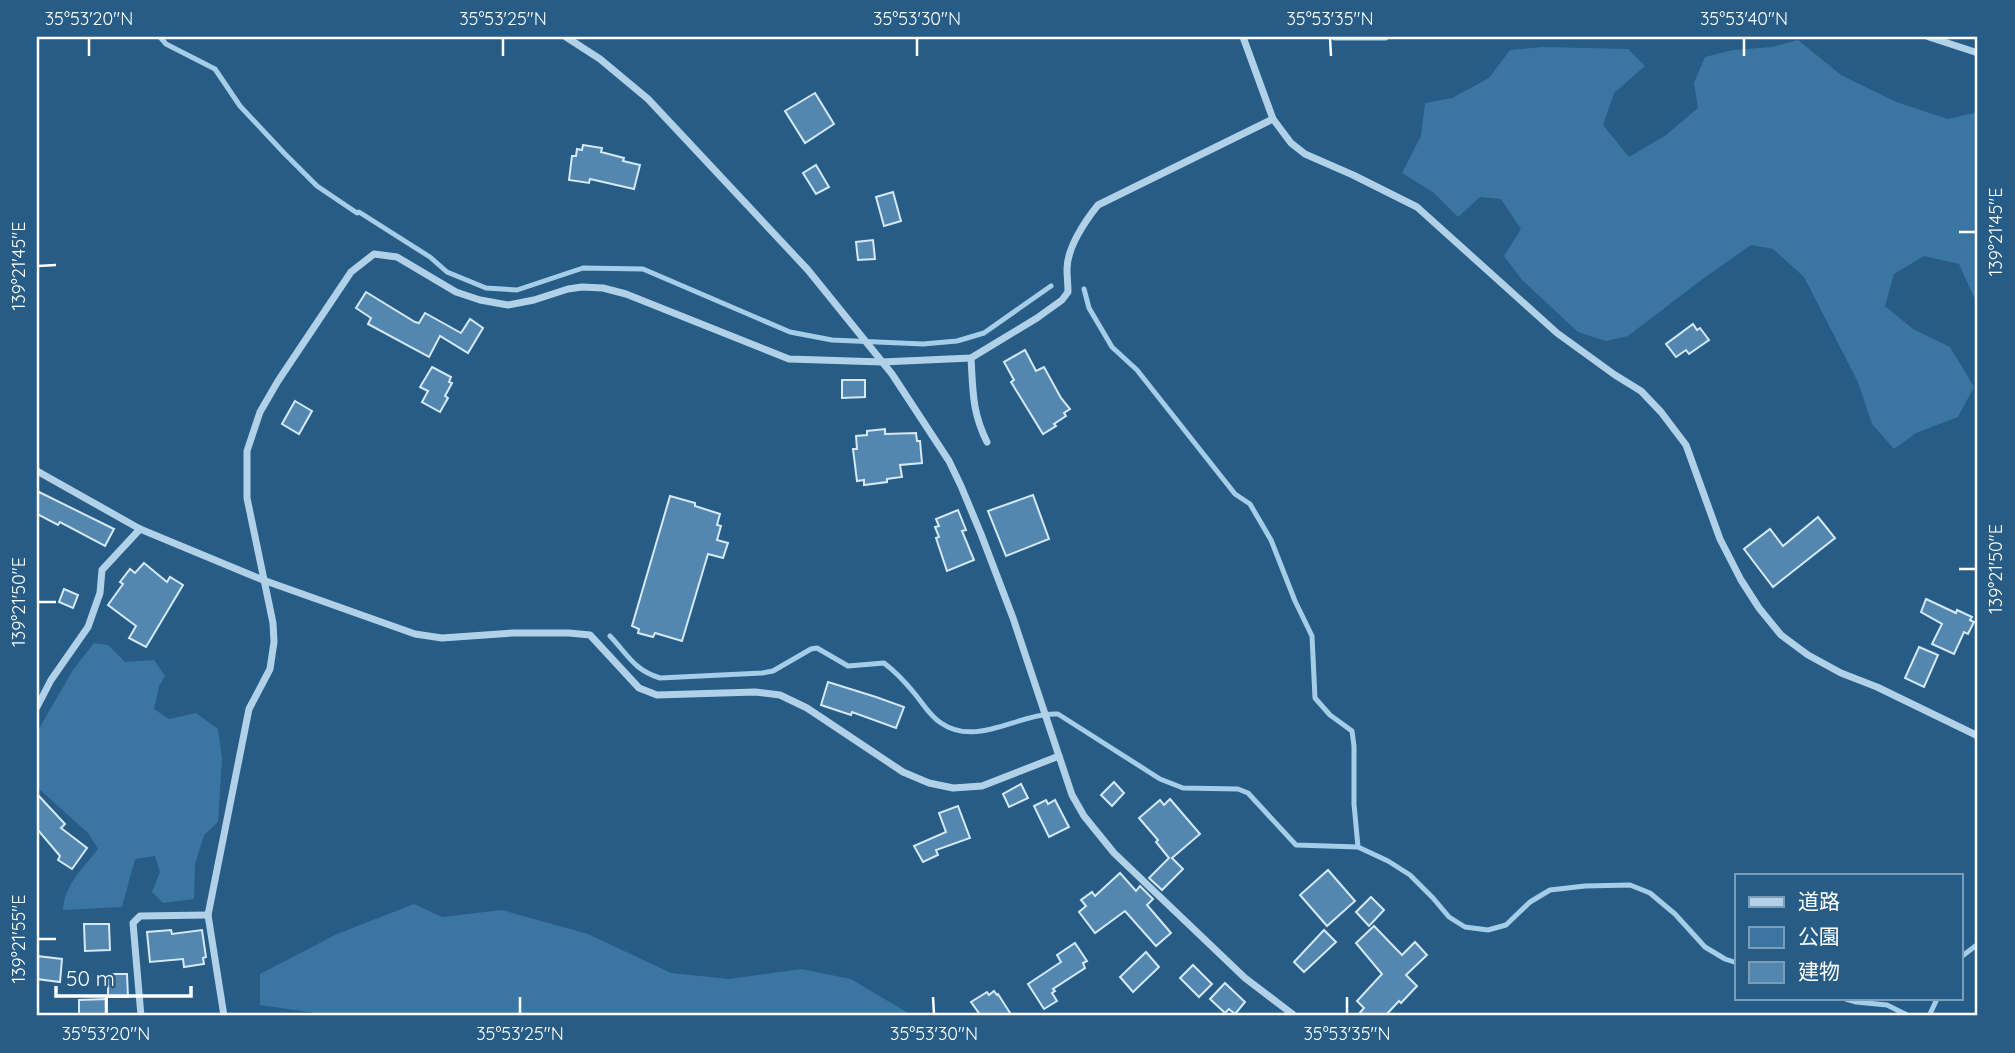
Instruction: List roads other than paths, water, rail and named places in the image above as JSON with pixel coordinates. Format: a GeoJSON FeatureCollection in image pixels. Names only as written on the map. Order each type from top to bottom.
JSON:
{"type":"FeatureCollection","features":[{"type":"Feature","properties":{"kind":"street"},"geometry":{"type":"LineString","coordinates":[[566,37],[600,59],[648,99],[808,270],[892,373],[949,461],[961,486],[1013,618],[1072,795],[1084,816],[1114,853],[1245,978],[1295,1016]]}},
{"type":"Feature","properties":{"kind":"street"},"geometry":{"type":"LineString","coordinates":[[1243,37],[1273,119],[1291,143],[1305,154],[1417,206],[1557,333],[1640,391],[1661,412],[1686,445],[1720,539],[1759,608],[1781,635],[1808,655],[1842,673],[1978,736]]}},
{"type":"Feature","properties":{"kind":"street"},"geometry":{"type":"LineString","coordinates":[[1335,37],[1385,37]]}},
{"type":"Feature","properties":{"kind":"street"},"geometry":{"type":"LineString","coordinates":[[1929,37],[1978,53]]}},
{"type":"Feature","properties":{"kind":"street"},"geometry":{"type":"LineString","coordinates":[[224,1016],[208,915],[249,709],[270,669],[274,642],[273,623],[247,498],[247,451],[260,412],[351,272],[374,254],[397,257],[456,292],[508,305],[568,289],[603,288],[626,293],[789,359],[882,362],[971,358],[1062,300],[1068,292],[1066,267],[1076,239],[1083,223],[1098,205],[1273,119]]}},
{"type":"Feature","properties":{"kind":"street"},"geometry":{"type":"LineString","coordinates":[[971,358],[977,423],[987,442]]}},
{"type":"Feature","properties":{"kind":"street"},"geometry":{"type":"LineString","coordinates":[[37,471],[140,529],[263,580],[415,634],[442,638],[513,634],[590,635],[639,688],[657,695],[755,692],[780,695],[807,708],[903,772],[929,783],[953,788],[982,786],[1059,756]]}},
{"type":"Feature","properties":{"kind":"street"},"geometry":{"type":"LineString","coordinates":[[37,708],[51,680],[88,626],[100,593],[102,570],[140,529]]}},
{"type":"Feature","properties":{"kind":"street"},"geometry":{"type":"LineString","coordinates":[[141,1016],[133,923],[140,916],[208,915]]}},
{"type":"Feature","properties":{"kind":"waterway"},"geometry":{"type":"LineString","coordinates":[[160,37],[166,44],[215,69],[240,106],[317,186],[430,257],[447,272],[486,288],[517,290],[583,268],[643,269],[790,332],[832,340],[923,344],[957,341],[984,333],[1051,286]]}},
{"type":"Feature","properties":{"kind":"waterway"},"geometry":{"type":"LineString","coordinates":[[1084,289],[1089,308],[1112,347],[1137,370],[1235,494],[1250,504],[1271,540],[1312,636],[1315,698],[1330,715],[1352,731],[1358,847]]}},
{"type":"Feature","properties":{"kind":"waterway"},"geometry":{"type":"LineString","coordinates":[[610,636],[638,666],[660,678],[773,671],[817,648],[848,666],[884,663],[934,717],[955,730],[984,731],[1029,718],[1058,714],[1160,779],[1183,788],[1238,789],[1248,793],[1296,845],[1358,847],[1388,861],[1410,875],[1449,917],[1465,927],[1488,930],[1506,925],[1530,902],[1550,890],[1630,885],[1650,893],[1675,914],[1705,947],[1735,962]]}},
{"type":"Feature","properties":{"kind":"waterway"},"geometry":{"type":"LineString","coordinates":[[1962,956],[1978,944]]}},
{"type":"Feature","properties":{"kind":"waterway"},"geometry":{"type":"LineString","coordinates":[[1849,1000],[1887,1005],[1909,1016]]}},
{"type":"Feature","properties":{"kind":"waterway"},"geometry":{"type":"LineString","coordinates":[[1929,1016],[1937,1000]]}}]}
